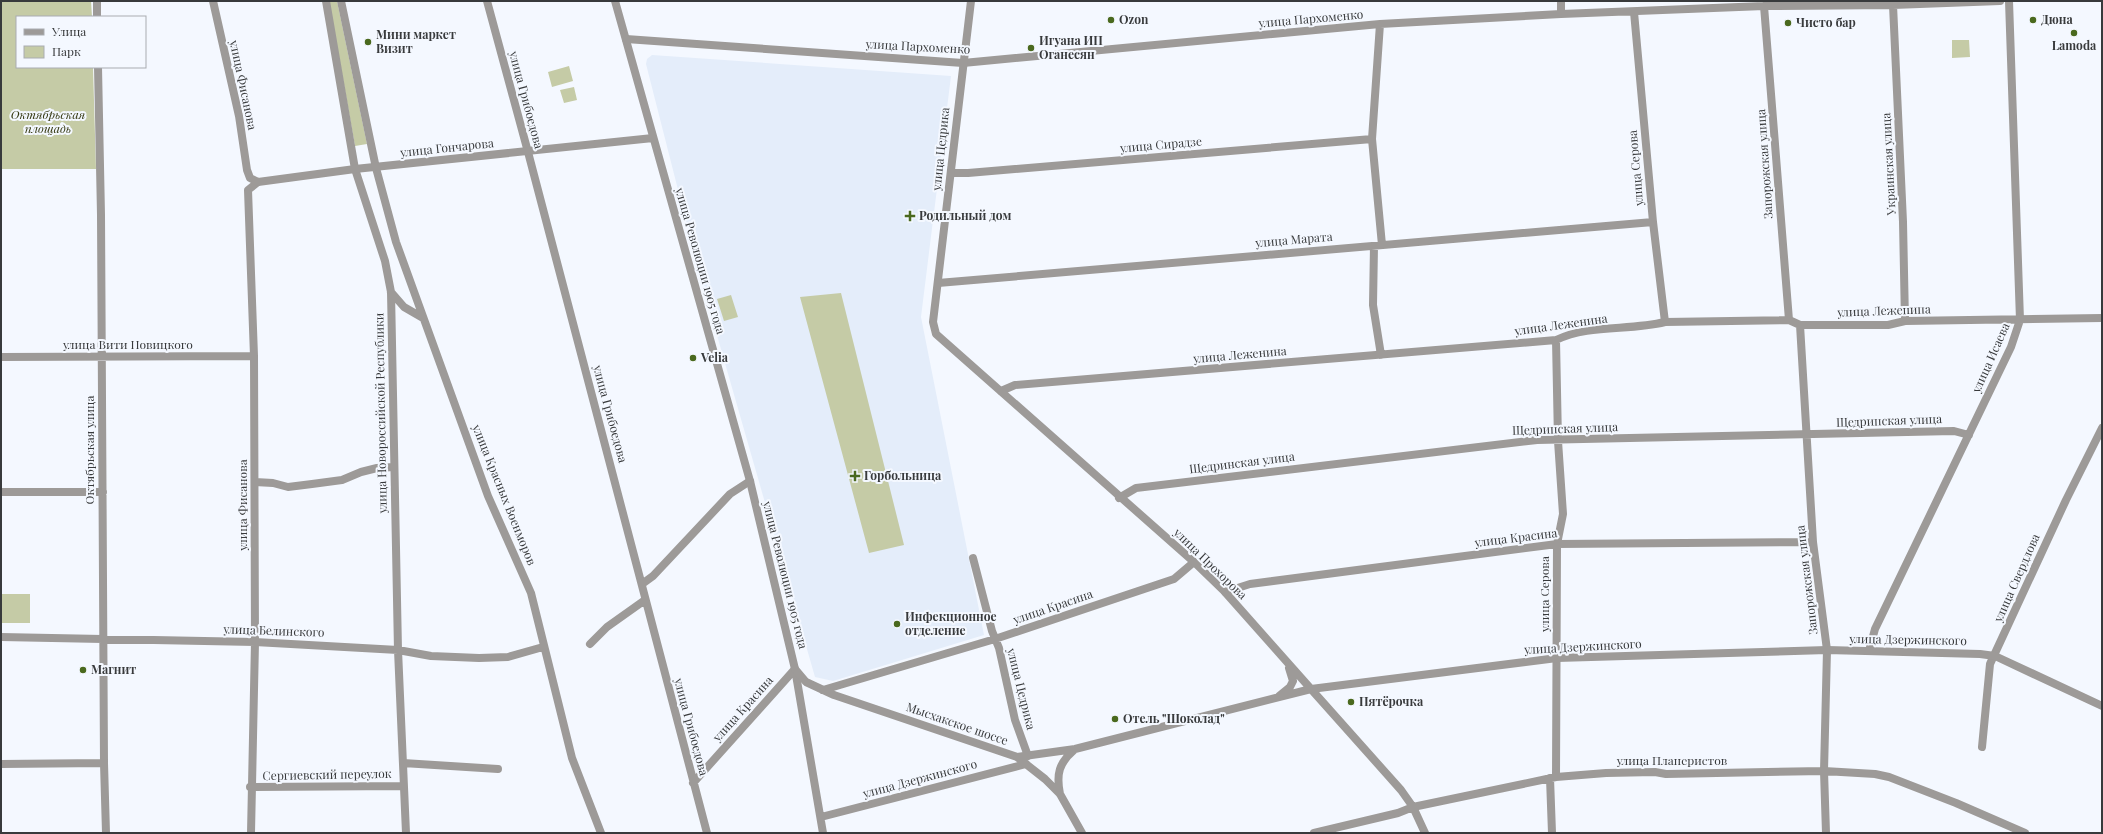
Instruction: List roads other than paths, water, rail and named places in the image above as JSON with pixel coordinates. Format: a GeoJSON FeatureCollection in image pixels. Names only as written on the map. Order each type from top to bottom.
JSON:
{"type":"FeatureCollection","features":[{"type":"Feature","properties":{"kind":"street"},"geometry":{"type":"LineString","coordinates":[[97,1],[97,16]]}},
{"type":"Feature","properties":{"kind":"street","name":"улица Фисанова"},"geometry":{"type":"LineString","coordinates":[[213,1],[239,116],[248,172],[254,356],[255,482],[255,642],[250,788],[251,833]]}},
{"type":"Feature","properties":{"kind":"street","name":"улица Новороссийской Республики"},"geometry":{"type":"LineString","coordinates":[[326,1],[355,169],[385,261],[391,292],[398,650],[406,833]]}},
{"type":"Feature","properties":{"kind":"street"},"geometry":{"type":"LineString","coordinates":[[341,1],[376,168]]}},
{"type":"Feature","properties":{"kind":"street","name":"улица Грибоедова"},"geometry":{"type":"LineString","coordinates":[[487,1],[707,833]]}},
{"type":"Feature","properties":{"kind":"street","name":"улица Революции 1905 года"},"geometry":{"type":"LineString","coordinates":[[615,1],[750,481],[796,671],[823,833]]}},
{"type":"Feature","properties":{"kind":"street","name":"улица Цедрика"},"geometry":{"type":"LineString","coordinates":[[945,344],[936,334],[932,322],[938,283],[971,1]]}},
{"type":"Feature","properties":{"kind":"street"},"geometry":{"type":"LineString","coordinates":[[1561,1],[1561,14]]}},
{"type":"Feature","properties":{"kind":"street","name":"улица Пархоменко"},"geometry":{"type":"LineString","coordinates":[[626,39],[963,63],[1380,24],[1561,14],[1764,6],[1893,5],[2000,1]]}},
{"type":"Feature","properties":{"kind":"street","name":"улица Исаева"},"geometry":{"type":"LineString","coordinates":[[1869,651],[1875,629],[2011,348],[2020,320],[2009,1]]}},
{"type":"Feature","properties":{"kind":"street","name":"Украинская улица"},"geometry":{"type":"LineString","coordinates":[[1893,5],[1904,222],[1905,321]]}},
{"type":"Feature","properties":{"kind":"street","name":"Запорожская улица"},"geometry":{"type":"LineString","coordinates":[[1764,6],[1789,320]]}},
{"type":"Feature","properties":{"kind":"street","name":"улица Серова"},"geometry":{"type":"LineString","coordinates":[[1634,12],[1652,222],[1665,322]]}},
{"type":"Feature","properties":{"kind":"street"},"geometry":{"type":"LineString","coordinates":[[1380,24],[1372,139],[1378,246],[1373,305],[1381,355]]}},
{"type":"Feature","properties":{"kind":"street","name":"Октябрьская улица"},"geometry":{"type":"LineString","coordinates":[[98,68],[102,357],[104,763],[106,833]]}},
{"type":"Feature","properties":{"kind":"street","name":"улица Гончарова"},"geometry":{"type":"LineString","coordinates":[[258,182],[355,169],[653,138]]}},
{"type":"Feature","properties":{"kind":"street","name":"улица Сирадзе"},"geometry":{"type":"LineString","coordinates":[[951,173],[1084,164],[1372,139]]}},
{"type":"Feature","properties":{"kind":"street","name":"улица Красных Военморов"},"geometry":{"type":"LineString","coordinates":[[376,168],[396,242],[423,318],[488,496],[531,593],[543,647],[572,758],[600,833]]}},
{"type":"Feature","properties":{"kind":"street"},"geometry":{"type":"LineString","coordinates":[[248,172],[253,180],[258,182],[248,190]]}},
{"type":"Feature","properties":{"kind":"street","name":"улица Марата"},"geometry":{"type":"LineString","coordinates":[[938,283],[1652,222]]}},
{"type":"Feature","properties":{"kind":"street"},"geometry":{"type":"LineString","coordinates":[[391,292],[404,307],[423,318]]}},
{"type":"Feature","properties":{"kind":"street","name":"улица Леженина"},"geometry":{"type":"LineString","coordinates":[[1001,391],[1015,385],[1556,340],[1570,333],[1649,326],[1665,322],[1789,320],[1800,325],[1888,325],[1905,321],[2102,318]]}},
{"type":"Feature","properties":{"kind":"street","name":"Запорожская улица"},"geometry":{"type":"LineString","coordinates":[[1800,325],[1808,436],[1813,542],[1827,650],[1824,771],[1826,833]]}},
{"type":"Feature","properties":{"kind":"street","name":"улица Серова"},"geometry":{"type":"LineString","coordinates":[[1552,833],[1557,658],[1557,544],[1563,514],[1558,441],[1556,340]]}},
{"type":"Feature","properties":{"kind":"street","name":"улица Прохорова"},"geometry":{"type":"LineString","coordinates":[[945,344],[1001,391],[1119,498],[1194,562],[1225,592],[1401,790],[1413,807],[1425,833]]}},
{"type":"Feature","properties":{"kind":"street","name":"улица Вити Новицкого"},"geometry":{"type":"LineString","coordinates":[[1,357],[254,356]]}},
{"type":"Feature","properties":{"kind":"street","name":"улица Свердлова"},"geometry":{"type":"LineString","coordinates":[[1982,747],[1990,664],[2066,500],[2102,428]]}},
{"type":"Feature","properties":{"kind":"street","name":"Щедринская улица"},"geometry":{"type":"LineString","coordinates":[[1119,498],[1136,488],[1537,440],[1558,441],[1808,436],[1954,431],[1969,435]]}},
{"type":"Feature","properties":{"kind":"street"},"geometry":{"type":"LineString","coordinates":[[255,482],[273,482],[288,486],[312,484],[342,480],[361,472],[377,468],[394,467]]}},
{"type":"Feature","properties":{"kind":"street"},"geometry":{"type":"LineString","coordinates":[[642,584],[653,576],[730,494],[750,481]]}},
{"type":"Feature","properties":{"kind":"street"},"geometry":{"type":"LineString","coordinates":[[1,492],[102,492]]}},
{"type":"Feature","properties":{"kind":"street","name":"улица Красина"},"geometry":{"type":"LineString","coordinates":[[1225,592],[1250,584],[1557,544],[1813,542]]}},
{"type":"Feature","properties":{"kind":"street","name":"улица Цедрика"},"geometry":{"type":"LineString","coordinates":[[973,558],[1015,720],[1027,760]]}},
{"type":"Feature","properties":{"kind":"street","name":"улица Красина"},"geometry":{"type":"LineString","coordinates":[[823,690],[995,639],[1174,579],[1194,562]]}},
{"type":"Feature","properties":{"kind":"street"},"geometry":{"type":"LineString","coordinates":[[590,644],[607,627],[645,600]]}},
{"type":"Feature","properties":{"kind":"street","name":"улица Белинского"},"geometry":{"type":"LineString","coordinates":[[1,637],[255,642],[398,650],[431,656],[493,658],[508,657],[543,647]]}},
{"type":"Feature","properties":{"kind":"street","name":"улица Дзержинского"},"geometry":{"type":"LineString","coordinates":[[820,817],[1027,760],[1075,750],[1311,689],[1557,658],[1827,650],[1980,654],[1995,656],[2102,706]]}},
{"type":"Feature","properties":{"kind":"street"},"geometry":{"type":"LineString","coordinates":[[1275,698],[1290,687],[1293,682],[1293,676],[1286,662]]}},
{"type":"Feature","properties":{"kind":"street","name":"улица Красина"},"geometry":{"type":"LineString","coordinates":[[693,783],[780,686],[796,671]]}},
{"type":"Feature","properties":{"kind":"street","name":"Мысхакское шоссе"},"geometry":{"type":"LineString","coordinates":[[796,671],[806,682],[823,690],[1017,757]]}},
{"type":"Feature","properties":{"kind":"street"},"geometry":{"type":"LineString","coordinates":[[780,686],[792,684],[798,689],[801,696]]}},
{"type":"Feature","properties":{"kind":"street"},"geometry":{"type":"LineString","coordinates":[[1060,794],[1057,780],[1060,765],[1064,758],[1075,750]]}},
{"type":"Feature","properties":{"kind":"street","name":"улица Дзержинского"},"geometry":{"type":"LineString","coordinates":[[1017,757],[1027,760]]}},
{"type":"Feature","properties":{"kind":"street"},"geometry":{"type":"LineString","coordinates":[[1027,760],[1060,794],[1082,833]]}},
{"type":"Feature","properties":{"kind":"street"},"geometry":{"type":"LineString","coordinates":[[1,764],[104,763]]}},
{"type":"Feature","properties":{"kind":"street","name":"Сергиевский переулок"},"geometry":{"type":"LineString","coordinates":[[403,763],[498,769]]}},
{"type":"Feature","properties":{"kind":"street","name":"улица Планеристов"},"geometry":{"type":"LineString","coordinates":[[1314,833],[1398,813],[1413,807],[1553,777],[1606,773],[1655,772],[1666,774],[1824,771],[1875,774],[1889,777],[1956,802],[2025,833]]}},
{"type":"Feature","properties":{"kind":"street","name":"Сергиевский переулок"},"geometry":{"type":"LineString","coordinates":[[250,788],[404,786]]}},
{"type":"Feature","properties":{"kind":"place","name":"Ozon"},"geometry":{"type":"Point","coordinates":[1111,20]}},
{"type":"Feature","properties":{"kind":"place","name":"Дюна"},"geometry":{"type":"Point","coordinates":[2033,20]}},
{"type":"Feature","properties":{"kind":"place","name":"Чисто бар"},"geometry":{"type":"Point","coordinates":[1788,23]}},
{"type":"Feature","properties":{"kind":"place","name":"Lamoda"},"geometry":{"type":"Point","coordinates":[2074,33]}},
{"type":"Feature","properties":{"kind":"place","name":"Мини маркет Визит"},"geometry":{"type":"Point","coordinates":[368,42]}},
{"type":"Feature","properties":{"kind":"place","name":"Игуана ИП Оганесян"},"geometry":{"type":"Point","coordinates":[1031,48]}},
{"type":"Feature","properties":{"kind":"place","name":"Родильный дом"},"geometry":{"type":"Point","coordinates":[910,216]}},
{"type":"Feature","properties":{"kind":"place","name":"Velia"},"geometry":{"type":"Point","coordinates":[693,358]}},
{"type":"Feature","properties":{"kind":"place","name":"Горбольница"},"geometry":{"type":"Point","coordinates":[855,476]}},
{"type":"Feature","properties":{"kind":"place","name":"Инфекционное отделение"},"geometry":{"type":"Point","coordinates":[897,624]}},
{"type":"Feature","properties":{"kind":"place","name":"Магнит"},"geometry":{"type":"Point","coordinates":[83,670]}},
{"type":"Feature","properties":{"kind":"place","name":"Пятёрочка"},"geometry":{"type":"Point","coordinates":[1351,702]}},
{"type":"Feature","properties":{"kind":"place","name":"Отель \"Шоколад\""},"geometry":{"type":"Point","coordinates":[1115,719]}},
{"type":"Feature","properties":{"kind":"park label","name":"Октябрьская площадь"},"geometry":{"type":"Point","coordinates":[48,122]}}]}
